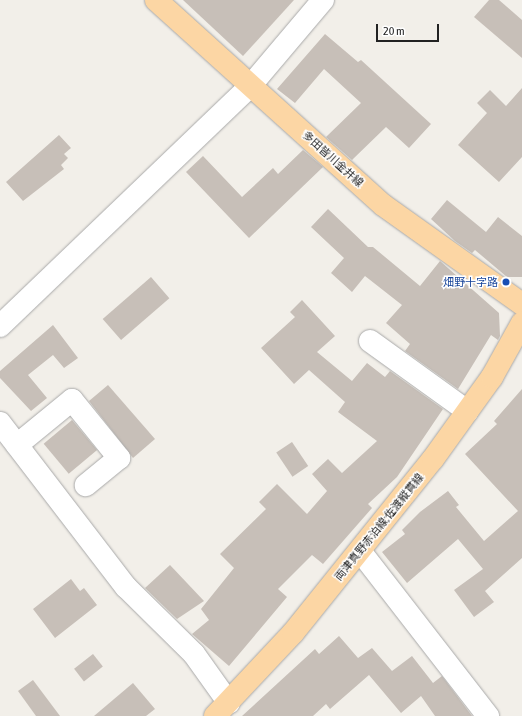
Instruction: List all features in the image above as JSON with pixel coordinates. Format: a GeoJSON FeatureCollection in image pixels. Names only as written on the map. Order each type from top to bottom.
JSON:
{"type":"FeatureCollection","features":[{"type":"Feature","properties":{"kind":"main road","name":"多田皆川金井線"},"geometry":{"type":"LineString","coordinates":[[156,0],[252,84],[383,205],[522,304]]}},
{"type":"Feature","properties":{"kind":"main road","name":"両津真野赤泊線;佐渡縦貫線"},"geometry":{"type":"LineString","coordinates":[[222,710],[293,633],[360,551],[467,411],[522,323]]}},
{"type":"Feature","properties":{"kind":"street"},"geometry":{"type":"LineString","coordinates":[[0,326],[252,84],[324,0]]}},
{"type":"Feature","properties":{"kind":"street"},"geometry":{"type":"LineString","coordinates":[[370,342],[467,411]]}},
{"type":"Feature","properties":{"kind":"street"},"geometry":{"type":"LineString","coordinates":[[17,445],[72,400],[119,458],[86,484]]}},
{"type":"Feature","properties":{"kind":"street"},"geometry":{"type":"LineString","coordinates":[[0,423],[126,587],[194,654],[222,710]]}},
{"type":"Feature","properties":{"kind":"street"},"geometry":{"type":"LineString","coordinates":[[360,551],[488,716]]}},
{"type":"Feature","properties":{"kind":"building"},"geometry":{"type":"Polygon","coordinates":[[[183,0],[294,0],[243,56],[183,0]]]}},
{"type":"Feature","properties":{"kind":"building"},"geometry":{"type":"Polygon","coordinates":[[[489,0],[499,0],[522,20],[522,58],[474,17],[489,0]]]}},
{"type":"Feature","properties":{"kind":"building"},"geometry":{"type":"Polygon","coordinates":[[[325,34],[358,62],[361,60],[431,124],[409,148],[386,127],[352,160],[326,137],[361,103],[324,69],[295,103],[277,89],[325,34]]]}},
{"type":"Feature","properties":{"kind":"building"},"geometry":{"type":"Polygon","coordinates":[[[522,88],[522,157],[499,182],[458,145],[487,113],[477,103],[490,90],[506,106],[522,88]]]}},
{"type":"Feature","properties":{"kind":"building"},"geometry":{"type":"Polygon","coordinates":[[[59,135],[71,148],[64,154],[68,158],[61,165],[64,169],[23,201],[6,182],[59,135]]]}},
{"type":"Feature","properties":{"kind":"building"},"geometry":{"type":"Polygon","coordinates":[[[303,150],[323,167],[249,238],[186,172],[203,156],[242,197],[273,168],[278,174],[303,150]]]}},
{"type":"Feature","properties":{"kind":"building"},"geometry":{"type":"Polygon","coordinates":[[[447,200],[486,232],[498,217],[522,236],[522,277],[507,277],[475,250],[472,253],[455,241],[431,219],[447,200]]]}},
{"type":"Feature","properties":{"kind":"building"},"geometry":{"type":"Polygon","coordinates":[[[328,209],[368,247],[373,247],[420,286],[440,261],[499,313],[500,336],[498,340],[491,335],[458,389],[405,351],[410,344],[386,323],[402,305],[365,276],[352,292],[331,273],[344,258],[311,227],[328,209]]]}},
{"type":"Feature","properties":{"kind":"building"},"geometry":{"type":"Polygon","coordinates":[[[151,277],[169,298],[121,340],[103,319],[151,277]]]}},
{"type":"Feature","properties":{"kind":"building"},"geometry":{"type":"Polygon","coordinates":[[[302,300],[335,336],[317,352],[352,381],[367,363],[385,377],[390,371],[443,409],[397,477],[368,504],[372,508],[323,564],[312,555],[278,589],[287,597],[229,666],[192,634],[209,620],[201,609],[234,568],[220,554],[266,509],[259,502],[277,484],[307,514],[327,491],[312,474],[328,459],[342,473],[377,441],[338,412],[345,402],[309,370],[294,384],[261,348],[295,317],[290,312],[302,300]]]}},
{"type":"Feature","properties":{"kind":"building"},"geometry":{"type":"Polygon","coordinates":[[[53,325],[78,358],[64,368],[53,355],[28,375],[47,398],[31,411],[0,378],[0,371],[53,325]]]}},
{"type":"Feature","properties":{"kind":"building"},"geometry":{"type":"Polygon","coordinates":[[[108,385],[155,439],[133,458],[89,401],[108,385]]]}},
{"type":"Feature","properties":{"kind":"building"},"geometry":{"type":"Polygon","coordinates":[[[522,389],[522,558],[485,591],[494,602],[474,617],[454,590],[483,569],[458,539],[407,583],[382,552],[405,534],[402,530],[420,512],[448,491],[459,505],[456,507],[484,541],[518,511],[465,454],[497,424],[494,421],[522,389]]]}},
{"type":"Feature","properties":{"kind":"building"},"geometry":{"type":"Polygon","coordinates":[[[72,420],[97,450],[69,474],[44,444],[72,420]]]}},
{"type":"Feature","properties":{"kind":"building"},"geometry":{"type":"Polygon","coordinates":[[[292,442],[308,466],[292,477],[276,453],[292,442]]]}},
{"type":"Feature","properties":{"kind":"building"},"geometry":{"type":"Polygon","coordinates":[[[170,565],[204,601],[177,619],[145,588],[170,565]]]}},
{"type":"Feature","properties":{"kind":"building"},"geometry":{"type":"Polygon","coordinates":[[[71,579],[80,591],[84,588],[97,605],[55,638],[33,609],[71,579]]]}},
{"type":"Feature","properties":{"kind":"building"},"geometry":{"type":"Polygon","coordinates":[[[339,636],[358,658],[372,648],[392,671],[412,656],[433,683],[442,676],[472,716],[435,716],[421,696],[401,713],[369,675],[330,709],[326,704],[313,716],[242,716],[315,649],[319,654],[339,636]]]}},
{"type":"Feature","properties":{"kind":"building"},"geometry":{"type":"Polygon","coordinates":[[[93,654],[103,667],[84,681],[74,669],[93,654]]]}},
{"type":"Feature","properties":{"kind":"building"},"geometry":{"type":"Polygon","coordinates":[[[33,680],[60,716],[36,716],[18,691],[33,680]]]}},
{"type":"Feature","properties":{"kind":"building"},"geometry":{"type":"Polygon","coordinates":[[[133,683],[155,709],[146,716],[94,716],[133,683]]]}},
{"type":"Feature","properties":{"kind":"place","name":"畑野十字路"},"geometry":{"type":"Point","coordinates":[506,282]}}]}
